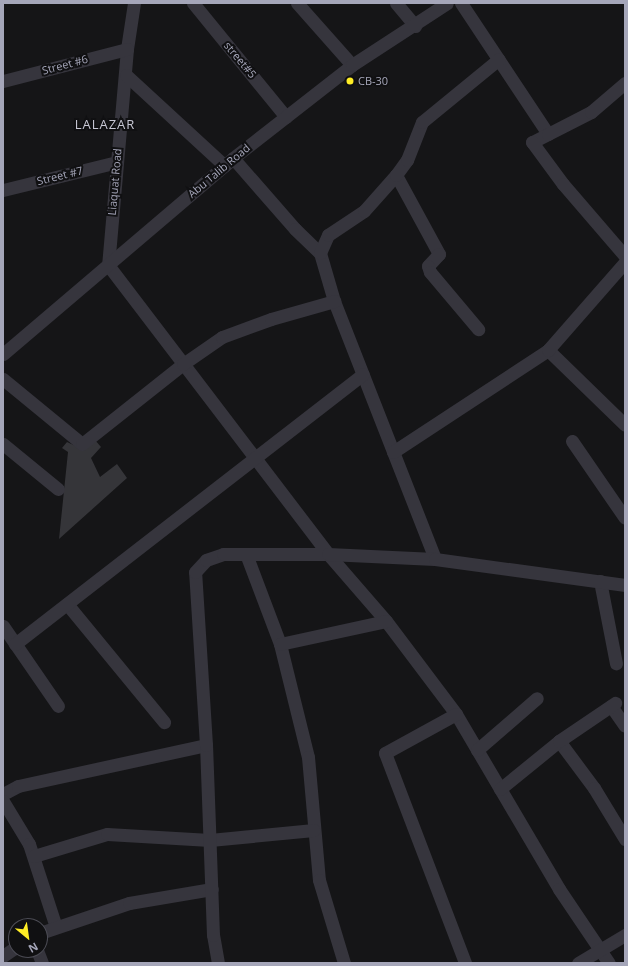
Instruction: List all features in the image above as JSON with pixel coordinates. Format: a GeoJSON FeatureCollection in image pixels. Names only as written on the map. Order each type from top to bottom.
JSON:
{"type":"FeatureCollection","features":[{"type":"Feature","properties":{"kind":"street","name":"Liaquat Road"},"geometry":{"type":"LineString","coordinates":[[108,265],[126,75],[127,49],[134,3]]}},
{"type":"Feature","properties":{"kind":"street","name":"street#5"},"geometry":{"type":"LineString","coordinates":[[193,3],[286,117]]}},
{"type":"Feature","properties":{"kind":"street"},"geometry":{"type":"LineString","coordinates":[[297,3],[352,65]]}},
{"type":"Feature","properties":{"kind":"street"},"geometry":{"type":"LineString","coordinates":[[396,3],[414,26]]}},
{"type":"Feature","properties":{"kind":"street","name":"Abu Talib Road"},"geometry":{"type":"LineString","coordinates":[[3,354],[229,162],[352,65],[414,26],[447,3]]}},
{"type":"Feature","properties":{"kind":"street"},"geometry":{"type":"LineString","coordinates":[[460,3],[548,134]]}},
{"type":"Feature","properties":{"kind":"street","name":"Street #6"},"geometry":{"type":"LineString","coordinates":[[3,81],[127,49]]}},
{"type":"Feature","properties":{"kind":"street"},"geometry":{"type":"LineString","coordinates":[[320,253],[328,235],[364,211],[396,175],[407,160],[422,122],[499,59]]}},
{"type":"Feature","properties":{"kind":"street"},"geometry":{"type":"LineString","coordinates":[[126,75],[229,162],[320,253],[334,301],[435,559]]}},
{"type":"Feature","properties":{"kind":"street"},"geometry":{"type":"LineString","coordinates":[[625,83],[591,112],[532,142],[563,184],[625,256]]}},
{"type":"Feature","properties":{"kind":"street","name":"Street #7"},"geometry":{"type":"LineString","coordinates":[[3,190],[117,162]]}},
{"type":"Feature","properties":{"kind":"street"},"geometry":{"type":"LineString","coordinates":[[396,175],[439,254],[428,266],[430,272],[478,329]]}},
{"type":"Feature","properties":{"kind":"street"},"geometry":{"type":"LineString","coordinates":[[393,452],[548,350],[625,262]]}},
{"type":"Feature","properties":{"kind":"street"},"geometry":{"type":"LineString","coordinates":[[108,265],[328,554],[386,621],[456,714],[559,889],[609,963]]}},
{"type":"Feature","properties":{"kind":"street"},"geometry":{"type":"LineString","coordinates":[[3,379],[82,444],[183,364],[222,337],[271,319],[334,301]]}},
{"type":"Feature","properties":{"kind":"street"},"geometry":{"type":"LineString","coordinates":[[548,350],[625,425]]}},
{"type":"Feature","properties":{"kind":"street"},"geometry":{"type":"LineString","coordinates":[[15,644],[363,374]]}},
{"type":"Feature","properties":{"kind":"street"},"geometry":{"type":"LineString","coordinates":[[572,441],[625,518]]}},
{"type":"Feature","properties":{"kind":"street"},"geometry":{"type":"LineString","coordinates":[[3,444],[58,489]]}},
{"type":"Feature","properties":{"kind":"street"},"geometry":{"type":"LineString","coordinates":[[218,963],[213,935],[206,745],[195,572],[206,560],[223,554],[328,554],[435,559],[625,584]]}},
{"type":"Feature","properties":{"kind":"street"},"geometry":{"type":"LineString","coordinates":[[246,554],[280,644],[308,757],[318,880],[344,963]]}},
{"type":"Feature","properties":{"kind":"street"},"geometry":{"type":"LineString","coordinates":[[600,581],[616,663]]}},
{"type":"Feature","properties":{"kind":"street"},"geometry":{"type":"LineString","coordinates":[[67,604],[164,722]]}},
{"type":"Feature","properties":{"kind":"street"},"geometry":{"type":"LineString","coordinates":[[280,644],[386,621]]}},
{"type":"Feature","properties":{"kind":"street"},"geometry":{"type":"LineString","coordinates":[[3,626],[58,706]]}},
{"type":"Feature","properties":{"kind":"street"},"geometry":{"type":"LineString","coordinates":[[477,750],[537,698]]}},
{"type":"Feature","properties":{"kind":"street"},"geometry":{"type":"LineString","coordinates":[[500,790],[559,741],[613,704],[625,726]]}},
{"type":"Feature","properties":{"kind":"street"},"geometry":{"type":"LineString","coordinates":[[456,714],[385,753],[465,963]]}},
{"type":"Feature","properties":{"kind":"street"},"geometry":{"type":"LineString","coordinates":[[559,741],[594,788],[625,839]]}},
{"type":"Feature","properties":{"kind":"street"},"geometry":{"type":"LineString","coordinates":[[3,794],[18,786],[206,745]]}},
{"type":"Feature","properties":{"kind":"street"},"geometry":{"type":"LineString","coordinates":[[3,801],[34,856],[56,927]]}},
{"type":"Feature","properties":{"kind":"street"},"geometry":{"type":"LineString","coordinates":[[34,856],[107,834],[210,840],[314,830]]}},
{"type":"Feature","properties":{"kind":"street"},"geometry":{"type":"LineString","coordinates":[[48,930],[129,903],[212,889]]}},
{"type":"Feature","properties":{"kind":"street"},"geometry":{"type":"LineString","coordinates":[[578,963],[601,952],[625,936]]}},
{"type":"Feature","properties":{"kind":"building"},"geometry":{"type":"Polygon","coordinates":[[[95,440],[101,447],[91,458],[100,477],[117,464],[127,478],[59,539],[68,452],[62,448],[67,442],[80,448],[95,440]]]}},
{"type":"Feature","properties":{"kind":"place","name":"CB-30"},"geometry":{"type":"Point","coordinates":[350,81]}},
{"type":"Feature","properties":{"kind":"district","name":"LALAZAR"},"geometry":{"type":"Point","coordinates":[105,124]}}]}
